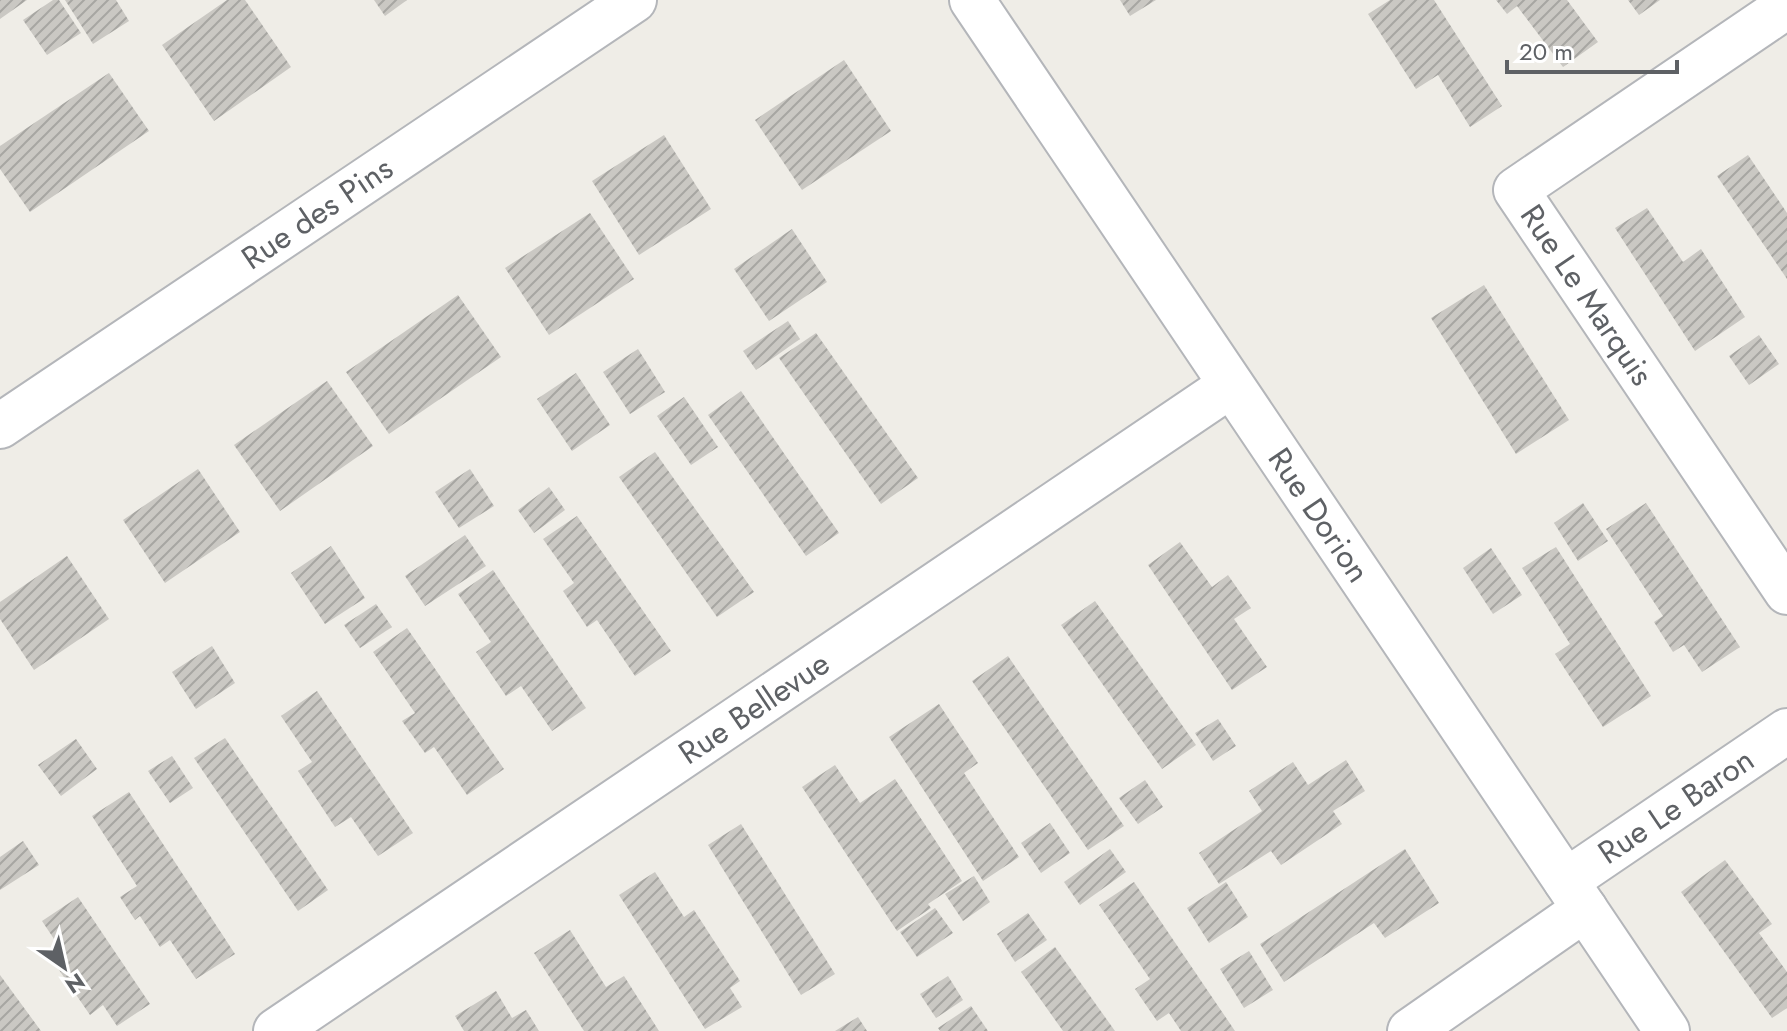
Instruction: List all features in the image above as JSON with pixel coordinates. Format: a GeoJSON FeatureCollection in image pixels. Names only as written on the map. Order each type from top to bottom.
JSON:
{"type":"FeatureCollection","features":[{"type":"Feature","properties":{"kind":"street","name":"Rue des Pins"},"geometry":{"type":"LineString","coordinates":[[0,426],[634,0]]}},
{"type":"Feature","properties":{"kind":"street","name":"Rue Dorion"},"geometry":{"type":"LineString","coordinates":[[972,0],[1667,1031]]}},
{"type":"Feature","properties":{"kind":"street","name":"Rue Le Marquis"},"geometry":{"type":"LineString","coordinates":[[1787,6],[1516,190],[1787,592]]}},
{"type":"Feature","properties":{"kind":"street","name":"Rue Bellevue"},"geometry":{"type":"LineString","coordinates":[[276,1031],[1231,385]]}},
{"type":"Feature","properties":{"kind":"street","name":"Rue Le Baron"},"geometry":{"type":"LineString","coordinates":[[1410,1031],[1575,895],[1787,731]]}},
{"type":"Feature","properties":{"kind":"building"},"geometry":{"type":"Polygon","coordinates":[[[0,0],[27,0],[0,19],[0,0]]]}},
{"type":"Feature","properties":{"kind":"building"},"geometry":{"type":"Polygon","coordinates":[[[53,0],[59,0],[81,33],[47,55],[23,20],[53,0]]]}},
{"type":"Feature","properties":{"kind":"building"},"geometry":{"type":"Polygon","coordinates":[[[65,0],[116,0],[129,21],[93,44],[65,0]]]}},
{"type":"Feature","properties":{"kind":"building"},"geometry":{"type":"Polygon","coordinates":[[[227,0],[245,0],[291,67],[214,121],[162,45],[227,0]]]}},
{"type":"Feature","properties":{"kind":"building"},"geometry":{"type":"Polygon","coordinates":[[[374,0],[407,0],[385,16],[374,0]]]}},
{"type":"Feature","properties":{"kind":"building"},"geometry":{"type":"Polygon","coordinates":[[[1120,0],[1156,0],[1130,16],[1120,0]]]}},
{"type":"Feature","properties":{"kind":"building"},"geometry":{"type":"Polygon","coordinates":[[[1390,0],[1434,0],[1502,106],[1470,127],[1438,75],[1416,89],[1368,14],[1390,0]]]}},
{"type":"Feature","properties":{"kind":"building"},"geometry":{"type":"Polygon","coordinates":[[[1496,0],[1567,0],[1598,42],[1563,67],[1517,6],[1507,14],[1496,0]]]}},
{"type":"Feature","properties":{"kind":"building"},"geometry":{"type":"Polygon","coordinates":[[[1628,0],[1660,0],[1639,15],[1628,0]]]}},
{"type":"Feature","properties":{"kind":"building"},"geometry":{"type":"Polygon","coordinates":[[[844,60],[891,131],[802,190],[755,120],[844,60]]]}},
{"type":"Feature","properties":{"kind":"building"},"geometry":{"type":"Polygon","coordinates":[[[109,73],[149,131],[30,212],[0,169],[0,146],[109,73]]]}},
{"type":"Feature","properties":{"kind":"building"},"geometry":{"type":"Polygon","coordinates":[[[664,135],[711,209],[639,255],[592,181],[664,135]]]}},
{"type":"Feature","properties":{"kind":"building"},"geometry":{"type":"Polygon","coordinates":[[[1748,155],[1787,213],[1787,279],[1717,176],[1748,155]]]}},
{"type":"Feature","properties":{"kind":"building"},"geometry":{"type":"Polygon","coordinates":[[[1647,208],[1683,262],[1701,249],[1745,317],[1695,351],[1615,228],[1647,208]]]}},
{"type":"Feature","properties":{"kind":"building"},"geometry":{"type":"Polygon","coordinates":[[[590,213],[634,279],[549,335],[505,268],[590,213]]]}},
{"type":"Feature","properties":{"kind":"building"},"geometry":{"type":"Polygon","coordinates":[[[792,229],[827,282],[769,321],[734,269],[792,229]]]}},
{"type":"Feature","properties":{"kind":"building"},"geometry":{"type":"Polygon","coordinates":[[[1484,285],[1569,420],[1516,454],[1431,318],[1484,285]]]}},
{"type":"Feature","properties":{"kind":"building"},"geometry":{"type":"Polygon","coordinates":[[[458,295],[501,357],[389,434],[346,372],[458,295]]]}},
{"type":"Feature","properties":{"kind":"building"},"geometry":{"type":"Polygon","coordinates":[[[788,321],[800,339],[756,370],[743,351],[788,321]]]}},
{"type":"Feature","properties":{"kind":"building"},"geometry":{"type":"Polygon","coordinates":[[[816,333],[918,478],[881,504],[779,358],[816,333]]]}},
{"type":"Feature","properties":{"kind":"building"},"geometry":{"type":"Polygon","coordinates":[[[1759,335],[1779,364],[1749,385],[1729,356],[1759,335]]]}},
{"type":"Feature","properties":{"kind":"building"},"geometry":{"type":"Polygon","coordinates":[[[638,349],[665,392],[630,414],[603,372],[638,349]]]}},
{"type":"Feature","properties":{"kind":"building"},"geometry":{"type":"Polygon","coordinates":[[[576,373],[610,425],[572,451],[537,399],[576,373]]]}},
{"type":"Feature","properties":{"kind":"building"},"geometry":{"type":"Polygon","coordinates":[[[327,381],[373,446],[280,511],[234,445],[327,381]]]}},
{"type":"Feature","properties":{"kind":"building"},"geometry":{"type":"Polygon","coordinates":[[[741,391],[839,533],[806,556],[708,415],[741,391]]]}},
{"type":"Feature","properties":{"kind":"building"},"geometry":{"type":"Polygon","coordinates":[[[684,397],[718,447],[691,465],[657,416],[684,397]]]}},
{"type":"Feature","properties":{"kind":"building"},"geometry":{"type":"Polygon","coordinates":[[[655,452],[754,592],[717,617],[619,477],[655,452]]]}},
{"type":"Feature","properties":{"kind":"building"},"geometry":{"type":"Polygon","coordinates":[[[198,469],[240,532],[165,583],[123,520],[198,469]]]}},
{"type":"Feature","properties":{"kind":"building"},"geometry":{"type":"Polygon","coordinates":[[[470,469],[494,506],[459,528],[435,492],[470,469]]]}},
{"type":"Feature","properties":{"kind":"building"},"geometry":{"type":"Polygon","coordinates":[[[549,487],[565,510],[534,533],[518,510],[549,487]]]}},
{"type":"Feature","properties":{"kind":"building"},"geometry":{"type":"Polygon","coordinates":[[[1583,503],[1608,541],[1578,561],[1554,523],[1583,503]]]}},
{"type":"Feature","properties":{"kind":"building"},"geometry":{"type":"Polygon","coordinates":[[[1646,503],[1740,647],[1702,672],[1684,645],[1673,652],[1654,622],[1663,616],[1606,529],[1646,503]]]}},
{"type":"Feature","properties":{"kind":"building"},"geometry":{"type":"Polygon","coordinates":[[[577,516],[671,651],[635,676],[597,620],[587,627],[563,591],[574,583],[543,539],[577,516]]]}},
{"type":"Feature","properties":{"kind":"building"},"geometry":{"type":"Polygon","coordinates":[[[465,535],[486,566],[425,606],[405,576],[465,535]]]}},
{"type":"Feature","properties":{"kind":"building"},"geometry":{"type":"Polygon","coordinates":[[[1180,542],[1212,587],[1228,575],[1251,608],[1234,619],[1267,667],[1232,690],[1148,565],[1180,542]]]}},
{"type":"Feature","properties":{"kind":"building"},"geometry":{"type":"Polygon","coordinates":[[[331,546],[365,598],[325,624],[291,573],[331,546]]]}},
{"type":"Feature","properties":{"kind":"building"},"geometry":{"type":"Polygon","coordinates":[[[1556,547],[1651,696],[1603,727],[1555,654],[1570,644],[1522,568],[1556,547]]]}},
{"type":"Feature","properties":{"kind":"building"},"geometry":{"type":"Polygon","coordinates":[[[1491,548],[1522,595],[1493,614],[1463,568],[1491,548]]]}},
{"type":"Feature","properties":{"kind":"building"},"geometry":{"type":"Polygon","coordinates":[[[67,556],[109,619],[34,670],[0,619],[0,602],[67,556]]]}},
{"type":"Feature","properties":{"kind":"building"},"geometry":{"type":"Polygon","coordinates":[[[493,570],[586,708],[552,731],[521,686],[506,696],[476,652],[491,642],[458,594],[493,570]]]}},
{"type":"Feature","properties":{"kind":"building"},"geometry":{"type":"Polygon","coordinates":[[[1095,601],[1196,745],[1162,769],[1061,625],[1095,601]]]}},
{"type":"Feature","properties":{"kind":"building"},"geometry":{"type":"Polygon","coordinates":[[[376,604],[392,627],[360,648],[344,625],[376,604]]]}},
{"type":"Feature","properties":{"kind":"building"},"geometry":{"type":"Polygon","coordinates":[[[407,628],[504,769],[467,795],[434,747],[425,753],[402,721],[415,713],[373,652],[407,628]]]}},
{"type":"Feature","properties":{"kind":"building"},"geometry":{"type":"Polygon","coordinates":[[[212,646],[235,683],[196,709],[172,672],[212,646]]]}},
{"type":"Feature","properties":{"kind":"building"},"geometry":{"type":"Polygon","coordinates":[[[1008,656],[1124,826],[1088,850],[972,681],[1008,656]]]}},
{"type":"Feature","properties":{"kind":"building"},"geometry":{"type":"Polygon","coordinates":[[[317,691],[413,833],[378,856],[351,817],[335,827],[298,771],[312,762],[281,716],[317,691]]]}},
{"type":"Feature","properties":{"kind":"building"},"geometry":{"type":"Polygon","coordinates":[[[939,704],[978,763],[964,773],[1019,857],[983,881],[889,737],[939,704]]]}},
{"type":"Feature","properties":{"kind":"building"},"geometry":{"type":"Polygon","coordinates":[[[1218,719],[1236,746],[1213,761],[1195,733],[1218,719]]]}},
{"type":"Feature","properties":{"kind":"building"},"geometry":{"type":"Polygon","coordinates":[[[225,738],[328,890],[298,911],[194,758],[225,738]]]}},
{"type":"Feature","properties":{"kind":"building"},"geometry":{"type":"Polygon","coordinates":[[[76,739],[97,769],[61,796],[38,765],[76,739]]]}},
{"type":"Feature","properties":{"kind":"building"},"geometry":{"type":"Polygon","coordinates":[[[172,756],[193,788],[170,803],[148,771],[172,756]]]}},
{"type":"Feature","properties":{"kind":"building"},"geometry":{"type":"Polygon","coordinates":[[[1346,760],[1365,791],[1333,811],[1342,824],[1281,865],[1271,851],[1219,884],[1199,853],[1262,811],[1249,791],[1293,762],[1308,785],[1346,760]]]}},
{"type":"Feature","properties":{"kind":"building"},"geometry":{"type":"Polygon","coordinates":[[[835,765],[860,803],[895,779],[962,881],[928,904],[931,908],[897,931],[802,787],[835,765]]]}},
{"type":"Feature","properties":{"kind":"building"},"geometry":{"type":"Polygon","coordinates":[[[1145,780],[1163,807],[1138,824],[1119,798],[1145,780]]]}},
{"type":"Feature","properties":{"kind":"building"},"geometry":{"type":"Polygon","coordinates":[[[129,792],[235,954],[196,979],[170,940],[160,947],[140,916],[135,920],[120,897],[137,886],[92,816],[129,792]]]}},
{"type":"Feature","properties":{"kind":"building"},"geometry":{"type":"Polygon","coordinates":[[[1050,823],[1070,853],[1041,873],[1021,843],[1050,823]]]}},
{"type":"Feature","properties":{"kind":"building"},"geometry":{"type":"Polygon","coordinates":[[[741,824],[835,974],[801,995],[708,845],[741,824]]]}},
{"type":"Feature","properties":{"kind":"building"},"geometry":{"type":"Polygon","coordinates":[[[23,841],[39,865],[0,890],[0,857],[23,841]]]}},
{"type":"Feature","properties":{"kind":"building"},"geometry":{"type":"Polygon","coordinates":[[[1110,849],[1126,872],[1080,905],[1064,882],[1110,849]]]}},
{"type":"Feature","properties":{"kind":"building"},"geometry":{"type":"Polygon","coordinates":[[[1405,849],[1439,903],[1385,938],[1374,923],[1284,982],[1260,944],[1405,849]]]}},
{"type":"Feature","properties":{"kind":"building"},"geometry":{"type":"Polygon","coordinates":[[[1725,860],[1772,924],[1759,933],[1787,972],[1787,1008],[1772,1018],[1681,892],[1725,860]]]}},
{"type":"Feature","properties":{"kind":"building"},"geometry":{"type":"Polygon","coordinates":[[[655,872],[684,917],[694,910],[740,981],[730,988],[742,1007],[705,1029],[619,895],[655,872]]]}},
{"type":"Feature","properties":{"kind":"building"},"geometry":{"type":"Polygon","coordinates":[[[974,876],[990,902],[963,921],[945,894],[974,876]]]}},
{"type":"Feature","properties":{"kind":"building"},"geometry":{"type":"Polygon","coordinates":[[[1134,882],[1235,1031],[1181,1031],[1169,1013],[1157,1021],[1135,989],[1150,979],[1099,905],[1134,882]]]}},
{"type":"Feature","properties":{"kind":"building"},"geometry":{"type":"Polygon","coordinates":[[[1226,882],[1248,917],[1209,943],[1187,908],[1226,882]]]}},
{"type":"Feature","properties":{"kind":"building"},"geometry":{"type":"Polygon","coordinates":[[[78,897],[150,1004],[117,1026],[103,1005],[90,1015],[57,967],[68,960],[42,921],[78,897]]]}},
{"type":"Feature","properties":{"kind":"building"},"geometry":{"type":"Polygon","coordinates":[[[935,908],[953,933],[917,957],[900,932],[935,908]]]}},
{"type":"Feature","properties":{"kind":"building"},"geometry":{"type":"Polygon","coordinates":[[[1028,913],[1047,940],[1015,962],[997,934],[1028,913]]]}},
{"type":"Feature","properties":{"kind":"building"},"geometry":{"type":"Polygon","coordinates":[[[570,930],[606,987],[624,976],[659,1031],[584,1031],[534,953],[570,930]]]}},
{"type":"Feature","properties":{"kind":"building"},"geometry":{"type":"Polygon","coordinates":[[[1055,947],[1115,1031],[1063,1031],[1021,972],[1055,947]]]}},
{"type":"Feature","properties":{"kind":"building"},"geometry":{"type":"Polygon","coordinates":[[[1249,951],[1273,990],[1244,1008],[1220,969],[1249,951]]]}},
{"type":"Feature","properties":{"kind":"building"},"geometry":{"type":"Polygon","coordinates":[[[0,975],[41,1031],[0,1031],[0,975]]]}},
{"type":"Feature","properties":{"kind":"building"},"geometry":{"type":"Polygon","coordinates":[[[948,976],[963,1000],[936,1018],[920,994],[948,976]]]}},
{"type":"Feature","properties":{"kind":"building"},"geometry":{"type":"Polygon","coordinates":[[[496,991],[512,1018],[526,1010],[539,1031],[464,1031],[455,1016],[496,991]]]}},
{"type":"Feature","properties":{"kind":"building"},"geometry":{"type":"Polygon","coordinates":[[[971,1006],[988,1031],[940,1031],[938,1028],[971,1006]]]}},
{"type":"Feature","properties":{"kind":"building"},"geometry":{"type":"Polygon","coordinates":[[[858,1017],[867,1031],[835,1031],[858,1017]]]}}]}
